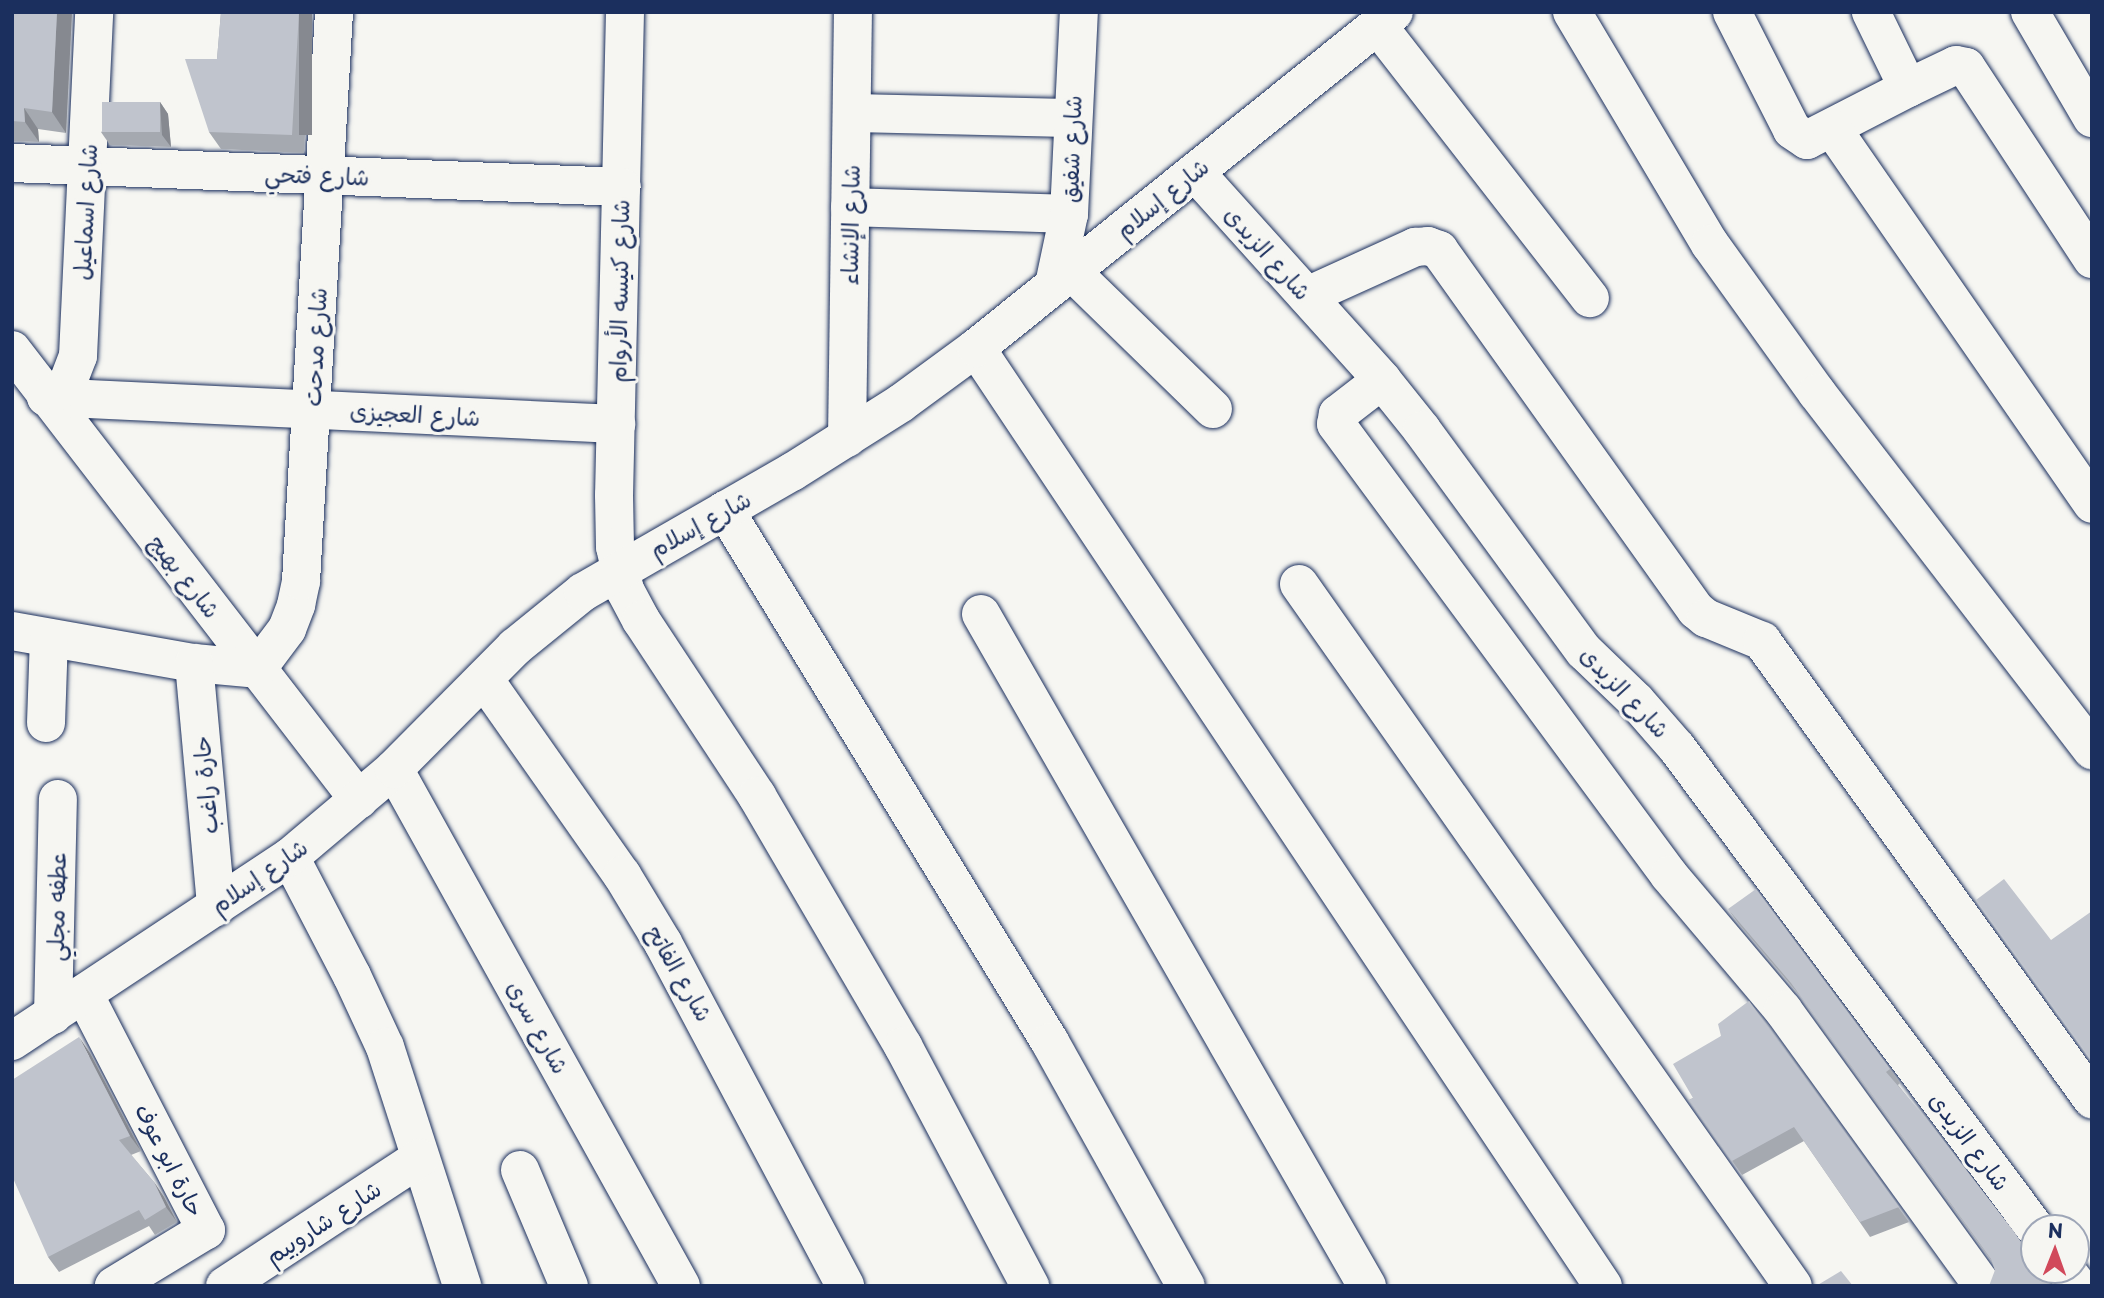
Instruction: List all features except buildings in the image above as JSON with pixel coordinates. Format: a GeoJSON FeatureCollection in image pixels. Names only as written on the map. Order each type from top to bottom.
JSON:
{"type":"FeatureCollection","features":[{"type":"Feature","properties":{"kind":"street","name":"شارع اسماعيل"},"geometry":{"type":"LineString","coordinates":[[46,397],[68,382],[78,356],[94,12]]}},
{"type":"Feature","properties":{"kind":"street","name":"شارع مدحت"},"geometry":{"type":"LineString","coordinates":[[257,669],[274,651],[296,605],[301,580],[334,12]]}},
{"type":"Feature","properties":{"kind":"street","name":"شارع كنيسه الأروام"},"geometry":{"type":"LineString","coordinates":[[625,12],[614,520],[619,569],[637,613],[757,796],[904,1046],[1030,1286]]}},
{"type":"Feature","properties":{"kind":"street","name":"شارع الإنشاء"},"geometry":{"type":"LineString","coordinates":[[847,438],[853,12]]}},
{"type":"Feature","properties":{"kind":"street","name":"شارع شفيق"},"geometry":{"type":"LineString","coordinates":[[1063,278],[1069,214],[1071,118],[1079,12]]}},
{"type":"Feature","properties":{"kind":"street"},"geometry":{"type":"LineString","coordinates":[[1572,12],[1710,244],[1817,393],[2092,750]]}},
{"type":"Feature","properties":{"kind":"street"},"geometry":{"type":"LineString","coordinates":[[1732,12],[1792,130],[1807,140],[1956,65],[1966,66],[2092,259]]}},
{"type":"Feature","properties":{"kind":"street"},"geometry":{"type":"LineString","coordinates":[[1871,12],[1908,88]]}},
{"type":"Feature","properties":{"kind":"street"},"geometry":{"type":"LineString","coordinates":[[2030,12],[2092,118]]}},
{"type":"Feature","properties":{"kind":"street"},"geometry":{"type":"LineString","coordinates":[[1386,19],[1590,299]]}},
{"type":"Feature","properties":{"kind":"street","name":"شارع إسلام"},"geometry":{"type":"LineString","coordinates":[[12,1041],[48,1012],[216,907],[290,857],[394,769],[548,618],[619,569],[847,438],[976,348],[1386,19]]}},
{"type":"Feature","properties":{"kind":"street"},"geometry":{"type":"LineString","coordinates":[[852,113],[1071,118]]}},
{"type":"Feature","properties":{"kind":"street"},"geometry":{"type":"LineString","coordinates":[[1832,128],[2092,504]]}},
{"type":"Feature","properties":{"kind":"street","name":"شارع فتحي"},"geometry":{"type":"LineString","coordinates":[[12,163],[622,187]]}},
{"type":"Feature","properties":{"kind":"street","name":"شارع الزيدى"},"geometry":{"type":"LineString","coordinates":[[1195,172],[1381,380],[1422,430],[1584,651],[1657,724],[1677,748],[2025,1214]]}},
{"type":"Feature","properties":{"kind":"street"},"geometry":{"type":"LineString","coordinates":[[850,207],[1069,214]]}},
{"type":"Feature","properties":{"kind":"street"},"geometry":{"type":"LineString","coordinates":[[1307,296],[1415,247],[1428,246],[1439,250],[1696,610],[1706,618],[1762,641],[2092,1099]]}},
{"type":"Feature","properties":{"kind":"street"},"geometry":{"type":"LineString","coordinates":[[1063,278],[1213,409]]}},
{"type":"Feature","properties":{"kind":"street"},"geometry":{"type":"LineString","coordinates":[[976,348],[1603,1286]]}},
{"type":"Feature","properties":{"kind":"street","name":"شارع بهيج"},"geometry":{"type":"LineString","coordinates":[[12,350],[359,800]]}},
{"type":"Feature","properties":{"kind":"street"},"geometry":{"type":"LineString","coordinates":[[1381,380],[1338,414],[1336,424],[1669,875],[1783,1010],[1983,1286]]}},
{"type":"Feature","properties":{"kind":"street","name":"شارع العجيزى"},"geometry":{"type":"LineString","coordinates":[[46,397],[617,424]]}},
{"type":"Feature","properties":{"kind":"street"},"geometry":{"type":"LineString","coordinates":[[725,510],[1050,1042],[1186,1286]]}},
{"type":"Feature","properties":{"kind":"street"},"geometry":{"type":"LineString","coordinates":[[1299,584],[1793,1286]]}},
{"type":"Feature","properties":{"kind":"street"},"geometry":{"type":"LineString","coordinates":[[981,614],[1367,1286]]}},
{"type":"Feature","properties":{"kind":"street"},"geometry":{"type":"LineString","coordinates":[[46,723],[31,634],[194,663],[257,669]]}},
{"type":"Feature","properties":{"kind":"street","name":"حارة راغب"},"geometry":{"type":"LineString","coordinates":[[194,663],[216,907]]}},
{"type":"Feature","properties":{"kind":"street","name":"شارع الفاتح"},"geometry":{"type":"LineString","coordinates":[[484,678],[622,874],[663,943],[845,1286]]}},
{"type":"Feature","properties":{"kind":"street","name":"شارع سرى"},"geometry":{"type":"LineString","coordinates":[[394,769],[681,1286]]}},
{"type":"Feature","properties":{"kind":"street","name":"عطفه مجلي"},"geometry":{"type":"LineString","coordinates":[[48,1012],[58,799]]}},
{"type":"Feature","properties":{"kind":"street"},"geometry":{"type":"LineString","coordinates":[[290,857],[385,1047],[462,1286]]}},
{"type":"Feature","properties":{"kind":"street","name":"حارة ابو عوف"},"geometry":{"type":"LineString","coordinates":[[48,1012],[206,1230],[114,1286]]}},
{"type":"Feature","properties":{"kind":"street","name":"شارع شاروبيم"},"geometry":{"type":"LineString","coordinates":[[239,1282],[420,1158]]}},
{"type":"Feature","properties":{"kind":"street"},"geometry":{"type":"LineString","coordinates":[[520,1170],[569,1286]]}}]}
